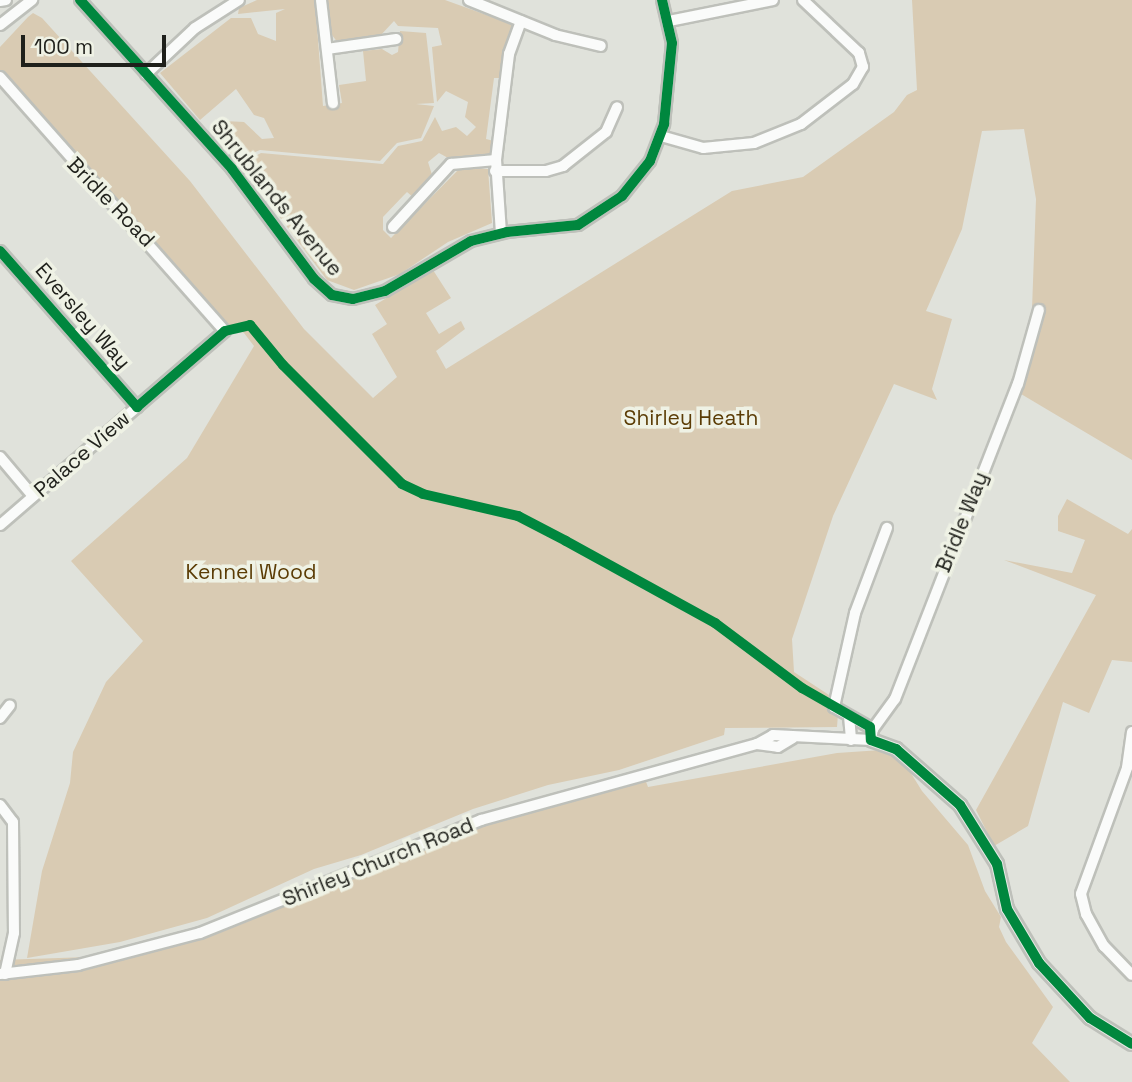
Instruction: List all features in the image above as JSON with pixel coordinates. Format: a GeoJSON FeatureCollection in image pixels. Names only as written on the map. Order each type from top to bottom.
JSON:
{"type":"FeatureCollection","features":[{"type":"Feature","properties":{"kind":"main road"},"geometry":{"type":"LineString","coordinates":[[872,735],[896,749],[960,805],[997,864],[1007,909],[1039,963],[1090,1018],[1132,1044]]}},
{"type":"Feature","properties":{"kind":"street"},"geometry":{"type":"LineString","coordinates":[[0,1],[6,0]]}},
{"type":"Feature","properties":{"kind":"street"},"geometry":{"type":"LineString","coordinates":[[0,24],[32,0]]}},
{"type":"Feature","properties":{"kind":"street","name":"Shrublands Avenue"},"geometry":{"type":"LineString","coordinates":[[80,0],[232,169],[314,279],[332,295],[353,299],[376,295],[461,246],[501,233],[569,226],[597,216],[637,180],[661,136],[671,67],[669,21],[662,0]]}},
{"type":"Feature","properties":{"kind":"street"},"geometry":{"type":"LineString","coordinates":[[146,74],[205,21],[239,0]]}},
{"type":"Feature","properties":{"kind":"street"},"geometry":{"type":"LineString","coordinates":[[321,0],[333,103]]}},
{"type":"Feature","properties":{"kind":"street"},"geometry":{"type":"LineString","coordinates":[[469,0],[601,46]]}},
{"type":"Feature","properties":{"kind":"street"},"geometry":{"type":"LineString","coordinates":[[669,21],[773,0]]}},
{"type":"Feature","properties":{"kind":"street"},"geometry":{"type":"LineString","coordinates":[[661,136],[704,148],[754,143],[801,124],[853,85],[863,67],[859,53],[803,0]]}},
{"type":"Feature","properties":{"kind":"street"},"geometry":{"type":"LineString","coordinates":[[501,233],[495,166],[509,54],[521,20]]}},
{"type":"Feature","properties":{"kind":"street"},"geometry":{"type":"LineString","coordinates":[[327,49],[396,39]]}},
{"type":"Feature","properties":{"kind":"street","name":"Bridle Road"},"geometry":{"type":"LineString","coordinates":[[0,77],[223,327]]}},
{"type":"Feature","properties":{"kind":"street"},"geometry":{"type":"LineString","coordinates":[[393,228],[451,164],[546,171],[564,166],[606,132],[617,107]]}},
{"type":"Feature","properties":{"kind":"street","name":"Eversley Way"},"geometry":{"type":"LineString","coordinates":[[0,251],[137,407]]}},
{"type":"Feature","properties":{"kind":"street","name":"Bridle Way"},"geometry":{"type":"LineString","coordinates":[[872,735],[895,699],[1018,384],[1039,310]]}},
{"type":"Feature","properties":{"kind":"street","name":"Palace View"},"geometry":{"type":"LineString","coordinates":[[0,525],[223,335],[223,327]]}},
{"type":"Feature","properties":{"kind":"street"},"geometry":{"type":"LineString","coordinates":[[0,457],[33,496]]}},
{"type":"Feature","properties":{"kind":"street"},"geometry":{"type":"LineString","coordinates":[[872,735],[834,707],[855,613],[887,528]]}},
{"type":"Feature","properties":{"kind":"street"},"geometry":{"type":"LineString","coordinates":[[0,718],[10,705]]}},
{"type":"Feature","properties":{"kind":"street"},"geometry":{"type":"LineString","coordinates":[[849,716],[852,740]]}},
{"type":"Feature","properties":{"kind":"street"},"geometry":{"type":"LineString","coordinates":[[1132,732],[1127,768],[1081,894],[1086,914],[1104,946],[1132,975]]}},
{"type":"Feature","properties":{"kind":"street","name":"Shirley Church Road"},"geometry":{"type":"LineString","coordinates":[[3,974],[78,965],[200,933],[481,820],[757,744],[778,747],[793,738],[852,740],[872,735]]}},
{"type":"Feature","properties":{"kind":"street"},"geometry":{"type":"LineString","coordinates":[[0,805],[13,822],[13,933],[3,974]]}},
{"type":"Feature","properties":{"kind":"green space"},"geometry":{"type":"Polygon","coordinates":[[[257,0],[315,0],[323,106],[342,103],[339,85],[366,81],[363,51],[382,49],[392,55],[398,52],[400,31],[426,33],[434,103],[416,104],[434,106],[421,138],[397,143],[380,161],[260,150],[237,160],[210,130],[225,121],[244,122],[262,139],[274,138],[264,118],[254,115],[236,89],[200,120],[160,73],[231,18],[251,18],[258,34],[276,41],[276,13],[285,9],[238,14],[239,8],[257,0]]]}},
{"type":"Feature","properties":{"kind":"green space"},"geometry":{"type":"Polygon","coordinates":[[[327,0],[445,0],[514,25],[502,78],[494,78],[486,139],[494,141],[492,154],[450,159],[439,153],[428,162],[433,178],[414,198],[407,192],[404,195],[383,217],[383,230],[391,238],[461,167],[488,169],[492,223],[448,242],[400,274],[354,290],[327,280],[240,164],[261,153],[383,164],[398,146],[422,141],[435,117],[442,131],[456,127],[467,136],[476,127],[465,117],[468,102],[446,91],[437,102],[432,47],[442,45],[438,28],[398,26],[394,21],[379,37],[338,43],[332,35],[327,0]]]}},
{"type":"Feature","properties":{"kind":"green space"},"geometry":{"type":"Polygon","coordinates":[[[912,0],[1132,0],[1132,460],[1011,388],[1032,309],[1036,199],[1024,129],[982,131],[962,229],[926,311],[952,319],[932,389],[937,400],[894,384],[833,516],[792,639],[794,672],[829,695],[827,707],[838,714],[837,727],[725,728],[724,735],[619,770],[548,785],[473,809],[361,855],[314,869],[207,918],[120,942],[27,958],[42,871],[70,783],[73,752],[106,682],[143,641],[71,561],[187,458],[254,346],[244,333],[223,321],[0,72],[0,47],[33,13],[42,18],[190,181],[304,329],[373,398],[397,377],[372,334],[387,324],[375,305],[433,270],[451,298],[426,313],[439,334],[461,321],[465,329],[436,351],[446,369],[732,191],[803,177],[894,112],[907,95],[917,90],[912,0]]]}},
{"type":"Feature","properties":{"kind":"green space"},"geometry":{"type":"Polygon","coordinates":[[[1067,499],[1128,534],[1132,529],[1132,662],[1112,660],[1089,713],[1063,702],[1028,826],[994,846],[976,810],[1096,595],[1004,560],[1072,573],[1085,540],[1058,531],[1058,516],[1067,499]]]}},
{"type":"Feature","properties":{"kind":"green space"},"geometry":{"type":"Polygon","coordinates":[[[896,749],[922,791],[968,845],[985,891],[1001,917],[999,927],[1006,942],[1053,1007],[1032,1043],[1070,1082],[0,1082],[0,960],[118,956],[305,896],[357,874],[362,878],[375,874],[370,867],[502,818],[645,779],[648,787],[837,753],[896,749]]]}},
{"type":"Feature","properties":{"kind":"cycle path"},"geometry":{"type":"LineString","coordinates":[[80,0],[232,169],[314,279],[332,295],[353,299],[385,291],[471,241],[507,232],[578,225],[622,196],[650,161],[664,124],[672,43],[662,0]]}},
{"type":"Feature","properties":{"kind":"cycle path"},"geometry":{"type":"LineString","coordinates":[[0,251],[137,407],[225,331],[250,325],[283,365],[402,484],[423,494],[518,516],[715,623],[802,688],[870,727],[871,740],[896,749],[960,805],[997,864],[1007,909],[1039,963],[1090,1018],[1132,1044]]}},
{"type":"Feature","properties":{"kind":"park label","name":"Shirley Heath"},"geometry":{"type":"Point","coordinates":[691,418]}},
{"type":"Feature","properties":{"kind":"park label","name":"Kennel Wood"},"geometry":{"type":"Point","coordinates":[251,572]}}]}
